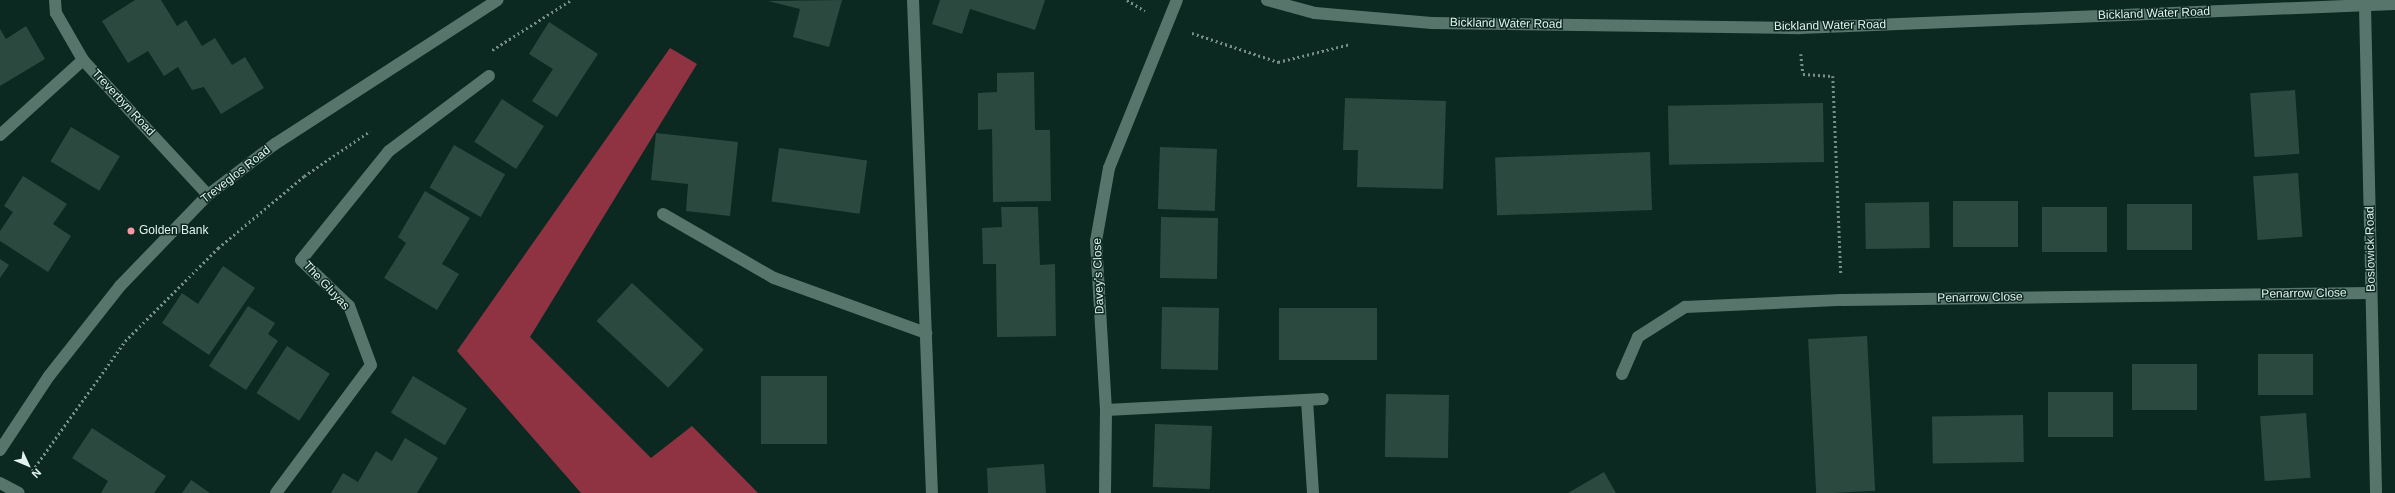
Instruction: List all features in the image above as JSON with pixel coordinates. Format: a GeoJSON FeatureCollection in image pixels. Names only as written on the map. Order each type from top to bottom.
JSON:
{"type":"FeatureCollection","features":[{"type":"Feature","properties":{"kind":"street","name":"Treverbyn Road"},"geometry":{"type":"LineString","coordinates":[[56,0],[56,13],[83,60],[208,195]]}},
{"type":"Feature","properties":{"kind":"street","name":"Treveglos Road"},"geometry":{"type":"LineString","coordinates":[[0,450],[49,376],[120,286],[208,195],[275,144],[498,0]]}},
{"type":"Feature","properties":{"kind":"street"},"geometry":{"type":"LineString","coordinates":[[912,0],[932,493]]}},
{"type":"Feature","properties":{"kind":"street","name":"Davey's Close"},"geometry":{"type":"LineString","coordinates":[[1105,493],[1106,410],[1096,241],[1109,168],[1177,0]]}},
{"type":"Feature","properties":{"kind":"street","name":"Bickland Water Road"},"geometry":{"type":"LineString","coordinates":[[1267,0],[1315,13],[1432,23],[1800,28],[2395,4]]}},
{"type":"Feature","properties":{"kind":"street","name":"Boslowick Road"},"geometry":{"type":"LineString","coordinates":[[2365,6],[2376,493]]}},
{"type":"Feature","properties":{"kind":"street"},"geometry":{"type":"LineString","coordinates":[[0,135],[83,60]]}},
{"type":"Feature","properties":{"kind":"street","name":"The Gluyas"},"geometry":{"type":"LineString","coordinates":[[276,493],[371,365],[349,306],[301,260],[389,151],[489,76]]}},
{"type":"Feature","properties":{"kind":"street"},"geometry":{"type":"LineString","coordinates":[[663,214],[774,278],[926,333]]}},
{"type":"Feature","properties":{"kind":"street","name":"Penarrow Close"},"geometry":{"type":"LineString","coordinates":[[1622,374],[1638,337],[1685,307],[1842,300],[2372,293]]}},
{"type":"Feature","properties":{"kind":"street"},"geometry":{"type":"LineString","coordinates":[[1106,410],[1323,399]]}},
{"type":"Feature","properties":{"kind":"street"},"geometry":{"type":"LineString","coordinates":[[1307,400],[1313,493]]}},
{"type":"Feature","properties":{"kind":"street"},"geometry":{"type":"LineString","coordinates":[[0,483],[18,493]]}},
{"type":"Feature","properties":{"kind":"path"},"geometry":{"type":"LineString","coordinates":[[487,53],[571,0]]}},
{"type":"Feature","properties":{"kind":"path"},"geometry":{"type":"LineString","coordinates":[[1127,0],[1167,25],[1278,62],[1355,43]]}},
{"type":"Feature","properties":{"kind":"path"},"geometry":{"type":"LineString","coordinates":[[1803,74],[1833,76],[1842,300]]}},
{"type":"Feature","properties":{"kind":"path"},"geometry":{"type":"LineString","coordinates":[[18,493],[125,341],[218,248],[304,176],[376,126]]}},
{"type":"Feature","properties":{"kind":"shaded area"},"geometry":{"type":"Polygon","coordinates":[[[670,48],[697,64],[530,337],[651,458],[692,426],[758,493],[581,493],[457,351],[670,48]]]}},
{"type":"Feature","properties":{"kind":"building"},"geometry":{"type":"Polygon","coordinates":[[[135,0],[161,0],[177,26],[186,20],[202,46],[215,38],[232,65],[245,57],[264,88],[221,114],[204,87],[192,90],[178,67],[164,76],[148,51],[128,63],[102,21],[135,0]]]}},
{"type":"Feature","properties":{"kind":"building"},"geometry":{"type":"Polygon","coordinates":[[[842,0],[829,47],[793,37],[800,9],[768,1],[842,0]]]}},
{"type":"Feature","properties":{"kind":"building"},"geometry":{"type":"Polygon","coordinates":[[[940,0],[1045,0],[1035,30],[970,9],[962,34],[932,24],[940,0]]]}},
{"type":"Feature","properties":{"kind":"building"},"geometry":{"type":"Polygon","coordinates":[[[549,22],[598,54],[557,117],[532,101],[553,69],[529,54],[549,22]]]}},
{"type":"Feature","properties":{"kind":"building"},"geometry":{"type":"Polygon","coordinates":[[[26,26],[45,59],[0,86],[0,29],[6,39],[26,26]]]}},
{"type":"Feature","properties":{"kind":"building"},"geometry":{"type":"Polygon","coordinates":[[[1034,72],[1035,130],[1050,130],[1051,201],[993,202],[992,129],[978,130],[978,93],[997,92],[997,73],[1034,72]]]}},
{"type":"Feature","properties":{"kind":"building"},"geometry":{"type":"Polygon","coordinates":[[[2295,90],[2299,154],[2255,157],[2250,93],[2295,90]]]}},
{"type":"Feature","properties":{"kind":"building"},"geometry":{"type":"Polygon","coordinates":[[[1345,98],[1446,101],[1443,189],[1357,187],[1358,150],[1343,150],[1345,98]]]}},
{"type":"Feature","properties":{"kind":"building"},"geometry":{"type":"Polygon","coordinates":[[[502,99],[544,126],[516,169],[474,142],[502,99]]]}},
{"type":"Feature","properties":{"kind":"building"},"geometry":{"type":"Polygon","coordinates":[[[1823,103],[1824,162],[1669,165],[1668,106],[1823,103]]]}},
{"type":"Feature","properties":{"kind":"building"},"geometry":{"type":"Polygon","coordinates":[[[71,127],[120,156],[99,191],[50,161],[71,127]]]}},
{"type":"Feature","properties":{"kind":"building"},"geometry":{"type":"Polygon","coordinates":[[[656,133],[738,142],[730,216],[686,211],[688,184],[651,180],[656,133]]]}},
{"type":"Feature","properties":{"kind":"building"},"geometry":{"type":"Polygon","coordinates":[[[454,145],[505,174],[481,217],[430,187],[454,145]]]}},
{"type":"Feature","properties":{"kind":"building"},"geometry":{"type":"Polygon","coordinates":[[[1160,147],[1217,149],[1215,211],[1158,209],[1160,147]]]}},
{"type":"Feature","properties":{"kind":"building"},"geometry":{"type":"Polygon","coordinates":[[[779,148],[867,160],[860,214],[771,201],[779,148]]]}},
{"type":"Feature","properties":{"kind":"building"},"geometry":{"type":"Polygon","coordinates":[[[1650,152],[1652,210],[1497,215],[1495,157],[1650,152]]]}},
{"type":"Feature","properties":{"kind":"building"},"geometry":{"type":"Polygon","coordinates":[[[2298,173],[2302,237],[2258,240],[2253,176],[2298,173]]]}},
{"type":"Feature","properties":{"kind":"building"},"geometry":{"type":"Polygon","coordinates":[[[23,176],[67,204],[53,224],[71,236],[48,272],[0,241],[0,231],[13,212],[4,206],[23,176]]]}},
{"type":"Feature","properties":{"kind":"building"},"geometry":{"type":"Polygon","coordinates":[[[425,191],[470,218],[442,264],[459,274],[437,310],[384,278],[406,243],[398,237],[425,191]]]}},
{"type":"Feature","properties":{"kind":"building"},"geometry":{"type":"Polygon","coordinates":[[[1953,201],[2018,201],[2018,247],[1953,247],[1953,201]]]}},
{"type":"Feature","properties":{"kind":"building"},"geometry":{"type":"Polygon","coordinates":[[[1929,202],[1930,248],[1866,249],[1865,203],[1929,202]]]}},
{"type":"Feature","properties":{"kind":"building"},"geometry":{"type":"Polygon","coordinates":[[[2127,204],[2192,204],[2192,250],[2127,250],[2127,204]]]}},
{"type":"Feature","properties":{"kind":"building"},"geometry":{"type":"Polygon","coordinates":[[[1001,207],[1038,207],[1040,265],[1055,264],[1056,336],[997,337],[996,264],[983,264],[982,228],[1002,227],[1001,207]]]}},
{"type":"Feature","properties":{"kind":"building"},"geometry":{"type":"Polygon","coordinates":[[[2042,207],[2107,207],[2107,252],[2042,252],[2042,207]]]}},
{"type":"Feature","properties":{"kind":"building"},"geometry":{"type":"Polygon","coordinates":[[[1161,217],[1218,218],[1217,279],[1160,278],[1161,217]]]}},
{"type":"Feature","properties":{"kind":"building"},"geometry":{"type":"Polygon","coordinates":[[[0,259],[9,265],[0,278],[0,259]]]}},
{"type":"Feature","properties":{"kind":"building"},"geometry":{"type":"Polygon","coordinates":[[[223,266],[255,288],[209,355],[162,323],[182,293],[198,304],[223,266]]]}},
{"type":"Feature","properties":{"kind":"building"},"geometry":{"type":"Polygon","coordinates":[[[632,283],[704,350],[668,388],[597,321],[632,283]]]}},
{"type":"Feature","properties":{"kind":"building"},"geometry":{"type":"Polygon","coordinates":[[[248,306],[275,323],[268,334],[278,341],[246,390],[209,366],[248,306]]]}},
{"type":"Feature","properties":{"kind":"building"},"geometry":{"type":"Polygon","coordinates":[[[1162,307],[1219,308],[1218,370],[1161,369],[1162,307]]]}},
{"type":"Feature","properties":{"kind":"building"},"geometry":{"type":"Polygon","coordinates":[[[1279,308],[1377,308],[1377,360],[1279,360],[1279,308]]]}},
{"type":"Feature","properties":{"kind":"building"},"geometry":{"type":"Polygon","coordinates":[[[1867,336],[1875,491],[1816,493],[1808,339],[1867,336]]]}},
{"type":"Feature","properties":{"kind":"building"},"geometry":{"type":"Polygon","coordinates":[[[287,346],[330,374],[299,421],[257,393],[287,346]]]}},
{"type":"Feature","properties":{"kind":"building"},"geometry":{"type":"Polygon","coordinates":[[[2258,354],[2313,354],[2313,395],[2258,395],[2258,354]]]}},
{"type":"Feature","properties":{"kind":"building"},"geometry":{"type":"Polygon","coordinates":[[[2132,364],[2197,364],[2197,410],[2132,410],[2132,364]]]}},
{"type":"Feature","properties":{"kind":"building"},"geometry":{"type":"Polygon","coordinates":[[[413,376],[467,408],[445,445],[391,413],[413,376]]]}},
{"type":"Feature","properties":{"kind":"building"},"geometry":{"type":"Polygon","coordinates":[[[761,376],[827,376],[827,444],[761,444],[761,376]]]}},
{"type":"Feature","properties":{"kind":"building"},"geometry":{"type":"Polygon","coordinates":[[[2048,392],[2113,392],[2113,437],[2048,437],[2048,392]]]}},
{"type":"Feature","properties":{"kind":"building"},"geometry":{"type":"Polygon","coordinates":[[[1386,394],[1449,395],[1448,458],[1385,457],[1386,394]]]}},
{"type":"Feature","properties":{"kind":"building"},"geometry":{"type":"Polygon","coordinates":[[[2306,413],[2311,478],[2265,481],[2260,416],[2306,413]]]}},
{"type":"Feature","properties":{"kind":"building"},"geometry":{"type":"Polygon","coordinates":[[[2023,415],[2024,462],[1933,464],[1932,417],[2023,415]]]}},
{"type":"Feature","properties":{"kind":"building"},"geometry":{"type":"Polygon","coordinates":[[[1155,424],[1212,426],[1210,489],[1153,487],[1155,424]]]}},
{"type":"Feature","properties":{"kind":"building"},"geometry":{"type":"Polygon","coordinates":[[[92,428],[166,476],[154,493],[101,493],[108,481],[72,458],[92,428]]]}},
{"type":"Feature","properties":{"kind":"building"},"geometry":{"type":"Polygon","coordinates":[[[405,438],[438,458],[417,493],[331,493],[343,473],[358,482],[376,451],[392,461],[405,438]]]}},
{"type":"Feature","properties":{"kind":"building"},"geometry":{"type":"Polygon","coordinates":[[[1044,464],[1046,493],[988,493],[987,468],[1044,464]]]}},
{"type":"Feature","properties":{"kind":"building"},"geometry":{"type":"Polygon","coordinates":[[[1604,472],[1616,493],[1568,493],[1604,472]]]}},
{"type":"Feature","properties":{"kind":"building"},"geometry":{"type":"Polygon","coordinates":[[[191,480],[210,493],[182,493],[191,480]]]}},
{"type":"Feature","properties":{"kind":"place","name":"Golden Bank"},"geometry":{"type":"Point","coordinates":[131,231]}}]}
